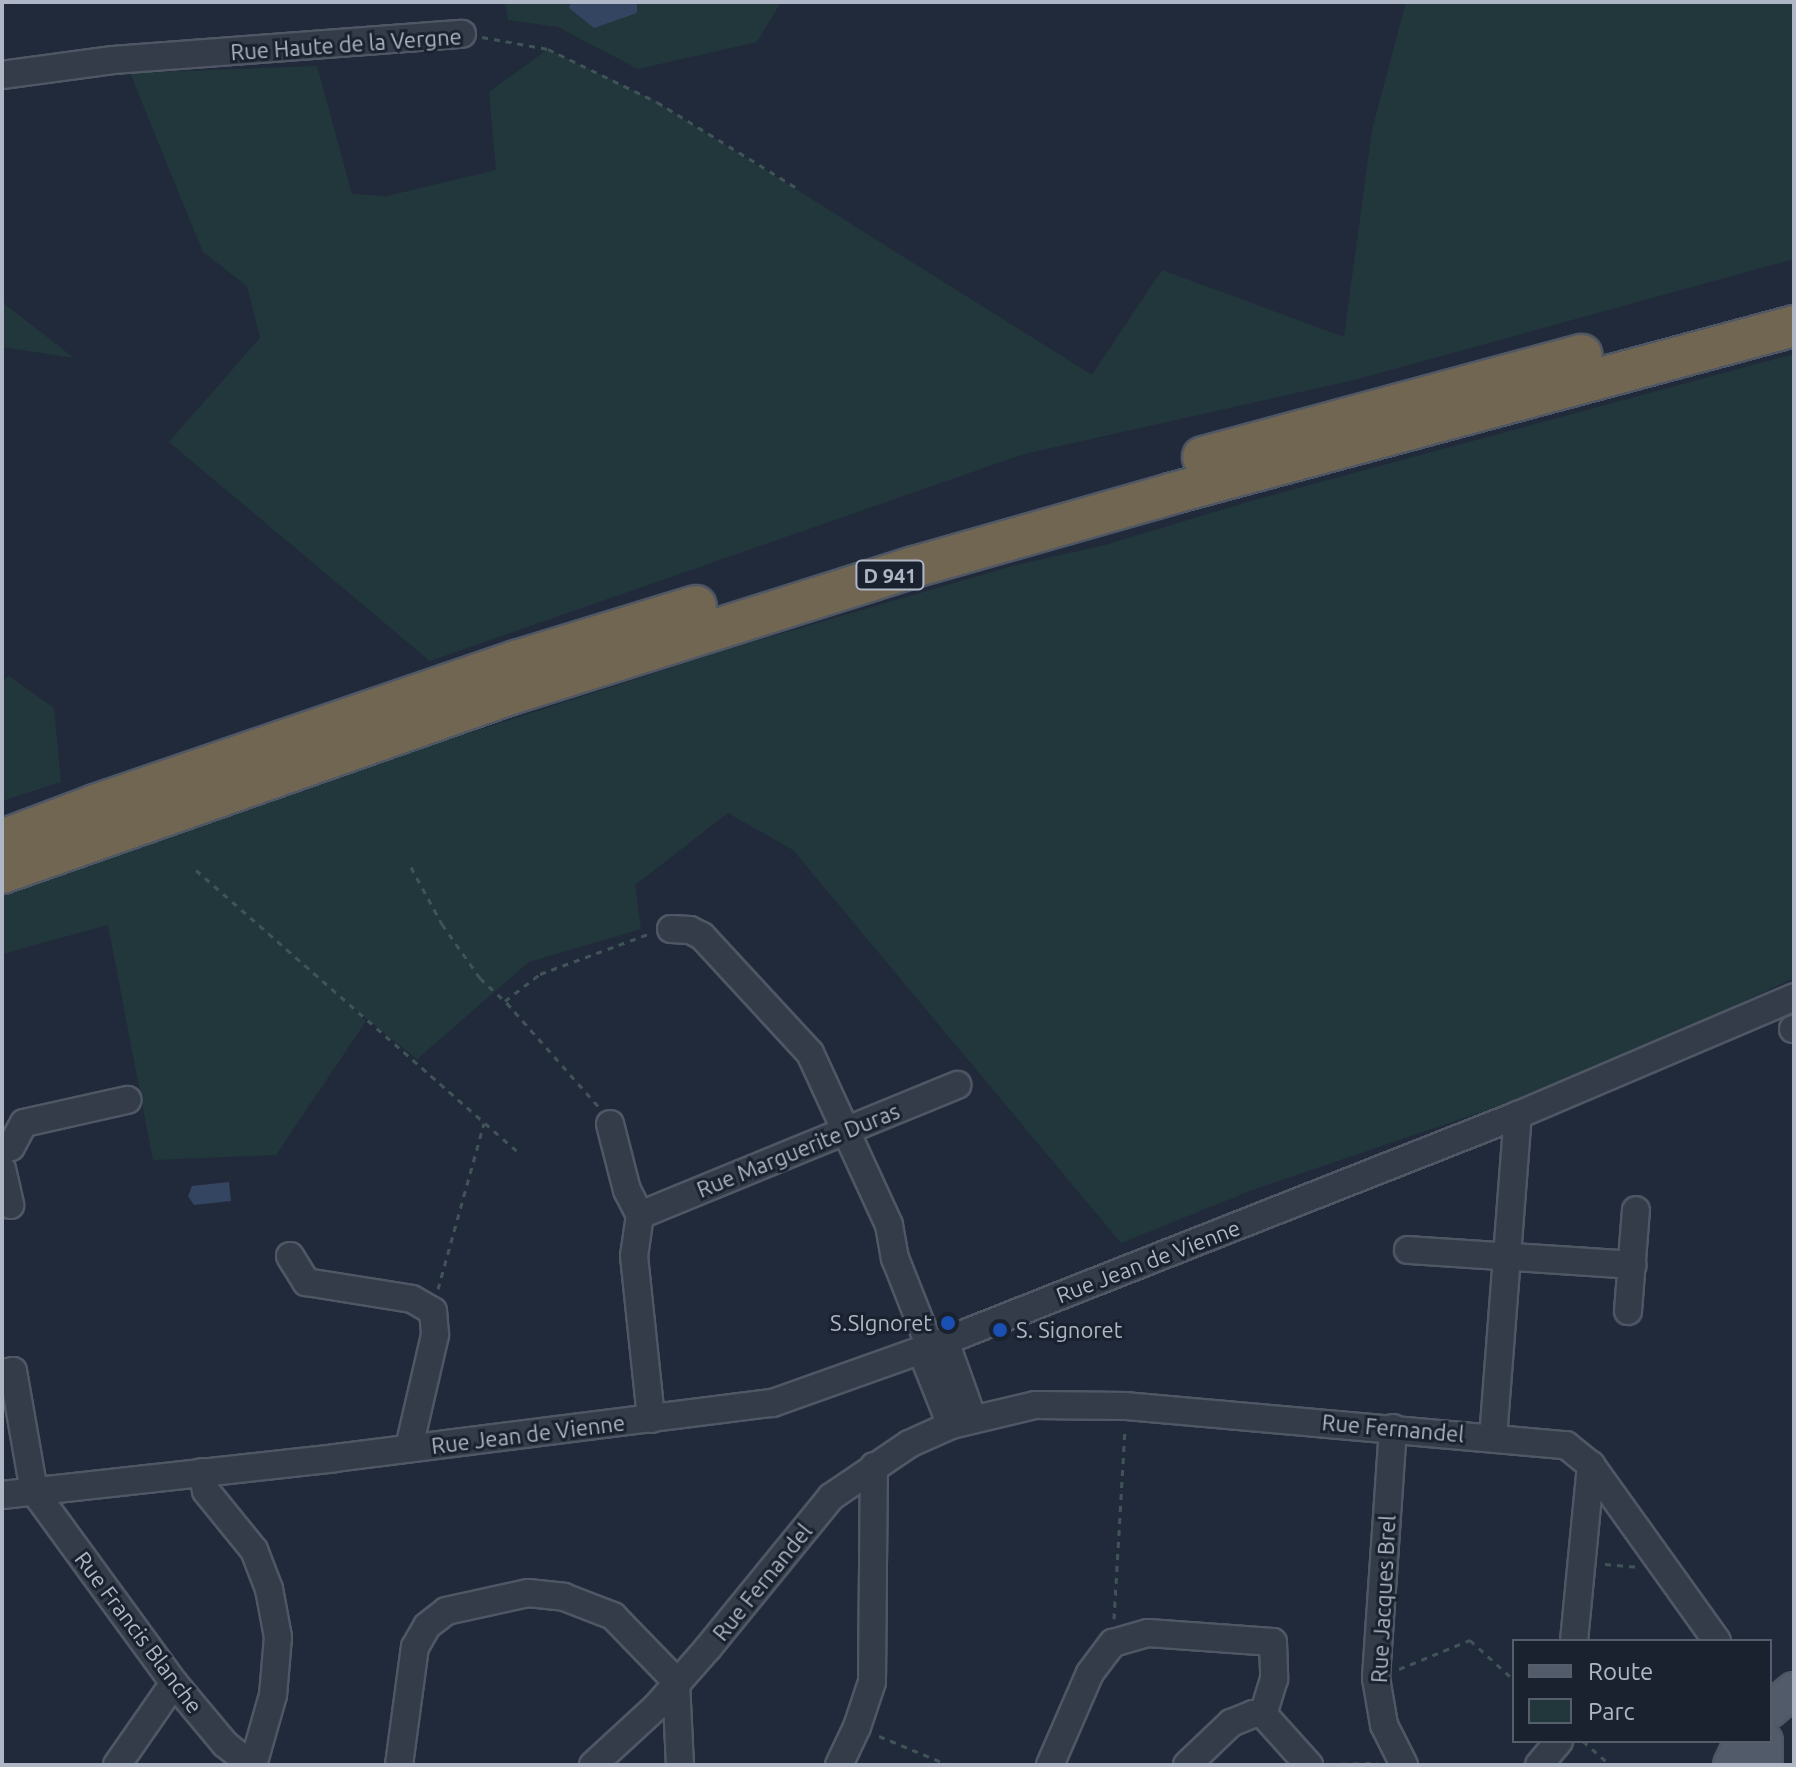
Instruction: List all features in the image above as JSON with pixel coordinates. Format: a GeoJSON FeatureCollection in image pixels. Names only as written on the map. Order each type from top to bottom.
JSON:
{"type":"FeatureCollection","features":[{"type":"Feature","properties":{"kind":"highway","name":"D 941"},"geometry":{"type":"LineString","coordinates":[[2,840],[95,805],[516,661],[899,543],[1317,425],[1794,299]]}},
{"type":"Feature","properties":{"kind":"highway","name":"D 941"},"geometry":{"type":"LineString","coordinates":[[2,873],[508,695],[899,572],[1170,494],[1794,326]]}},
{"type":"Feature","properties":{"kind":"main road"},"geometry":{"type":"LineString","coordinates":[[1772,1708],[1794,1690]]}},
{"type":"Feature","properties":{"kind":"main road"},"geometry":{"type":"LineString","coordinates":[[1731,1765],[1741,1743]]}},
{"type":"Feature","properties":{"kind":"main road"},"geometry":{"type":"LineString","coordinates":[[1765,1743],[1765,1765]]}},
{"type":"Feature","properties":{"kind":"street","name":"Rue Haute de la Vergne"},"geometry":{"type":"LineString","coordinates":[[2,75],[113,60],[462,34]]}},
{"type":"Feature","properties":{"kind":"street"},"geometry":{"type":"LineString","coordinates":[[671,929],[690,930],[702,936],[810,1053],[844,1131],[865,1164],[889,1225],[895,1258],[962,1421]]}},
{"type":"Feature","properties":{"kind":"street","name":"Rue Jean de Vienne"},"geometry":{"type":"LineString","coordinates":[[2,1495],[773,1403],[932,1346],[1518,1115],[1794,997]]}},
{"type":"Feature","properties":{"kind":"street","name":"Rue Marguerite Duras"},"geometry":{"type":"LineString","coordinates":[[640,1215],[957,1085]]}},
{"type":"Feature","properties":{"kind":"street"},"geometry":{"type":"LineString","coordinates":[[2,1149],[11,1147],[24,1123],[127,1100]]}},
{"type":"Feature","properties":{"kind":"street"},"geometry":{"type":"LineString","coordinates":[[1493,1438],[1518,1115]]}},
{"type":"Feature","properties":{"kind":"street"},"geometry":{"type":"LineString","coordinates":[[610,1124],[627,1190],[640,1215],[634,1256],[651,1419]]}},
{"type":"Feature","properties":{"kind":"street"},"geometry":{"type":"LineString","coordinates":[[2,1169],[10,1205]]}},
{"type":"Feature","properties":{"kind":"street"},"geometry":{"type":"LineString","coordinates":[[1628,1311],[1636,1210]]}},
{"type":"Feature","properties":{"kind":"street"},"geometry":{"type":"LineString","coordinates":[[1408,1250],[1632,1265]]}},
{"type":"Feature","properties":{"kind":"street"},"geometry":{"type":"LineString","coordinates":[[290,1256],[306,1282],[412,1299],[433,1311],[435,1335],[409,1448]]}},
{"type":"Feature","properties":{"kind":"street"},"geometry":{"type":"LineString","coordinates":[[2,1373],[13,1371],[34,1491]]}},
{"type":"Feature","properties":{"kind":"street","name":"Rue Fernandel"},"geometry":{"type":"LineString","coordinates":[[593,1765],[656,1707],[831,1497],[874,1466],[962,1421],[1035,1405],[1126,1406],[1566,1445],[1591,1465],[1716,1639]]}},
{"type":"Feature","properties":{"kind":"street","name":"Rue Jacques Brel"},"geometry":{"type":"LineString","coordinates":[[1393,1428],[1376,1678],[1384,1725],[1403,1764]]}},
{"type":"Feature","properties":{"kind":"street"},"geometry":{"type":"LineString","coordinates":[[1574,1639],[1591,1465]]}},
{"type":"Feature","properties":{"kind":"street"},"geometry":{"type":"LineString","coordinates":[[839,1765],[857,1727],[872,1682],[874,1466]]}},
{"type":"Feature","properties":{"kind":"street"},"geometry":{"type":"LineString","coordinates":[[202,1472],[206,1491],[254,1550],[269,1589],[278,1637],[273,1695],[252,1765]]}},
{"type":"Feature","properties":{"kind":"street","name":"Rue Francis Blanche"},"geometry":{"type":"LineString","coordinates":[[34,1491],[174,1683],[225,1744],[252,1765]]}},
{"type":"Feature","properties":{"kind":"street"},"geometry":{"type":"LineString","coordinates":[[399,1765],[415,1647],[427,1626],[446,1611],[528,1593],[564,1597],[613,1616],[676,1681],[680,1765]]}},
{"type":"Feature","properties":{"kind":"street"},"geometry":{"type":"LineString","coordinates":[[1050,1765],[1090,1673],[1113,1643],[1148,1633],[1273,1642],[1274,1679],[1263,1714]]}},
{"type":"Feature","properties":{"kind":"street"},"geometry":{"type":"LineString","coordinates":[[117,1765],[174,1683]]}},
{"type":"Feature","properties":{"kind":"street"},"geometry":{"type":"LineString","coordinates":[[1187,1765],[1231,1723],[1253,1714],[1263,1714],[1309,1765]]}},
{"type":"Feature","properties":{"kind":"street"},"geometry":{"type":"LineString","coordinates":[[1539,1765],[1557,1743]]}},
{"type":"Feature","properties":{"kind":"path","name":"Rue Haute de la Vergne"},"geometry":{"type":"LineString","coordinates":[[462,34],[548,49],[657,102],[797,188]]}},
{"type":"Feature","properties":{"kind":"path"},"geometry":{"type":"LineString","coordinates":[[411,867],[442,924],[480,978],[505,1001],[588,1093],[610,1124]]}},
{"type":"Feature","properties":{"kind":"path"},"geometry":{"type":"LineString","coordinates":[[196,870],[519,1153]]}},
{"type":"Feature","properties":{"kind":"path"},"geometry":{"type":"LineString","coordinates":[[505,1001],[540,974],[671,929]]}},
{"type":"Feature","properties":{"kind":"path"},"geometry":{"type":"LineString","coordinates":[[433,1311],[484,1123]]}},
{"type":"Feature","properties":{"kind":"path"},"geometry":{"type":"LineString","coordinates":[[1113,1643],[1126,1406]]}},
{"type":"Feature","properties":{"kind":"path"},"geometry":{"type":"LineString","coordinates":[[1581,1563],[1666,1569]]}},
{"type":"Feature","properties":{"kind":"path"},"geometry":{"type":"LineString","coordinates":[[1376,1678],[1470,1640],[1512,1678]]}},
{"type":"Feature","properties":{"kind":"path"},"geometry":{"type":"LineString","coordinates":[[857,1727],[949,1765]]}},
{"type":"Feature","properties":{"kind":"path"},"geometry":{"type":"LineString","coordinates":[[1585,1743],[1611,1765]]}},
{"type":"Feature","properties":{"kind":"path"},"geometry":{"type":"LineString","coordinates":[[1309,1765],[1403,1764]]}},
{"type":"Feature","properties":{"kind":"green space"},"geometry":{"type":"Polygon","coordinates":[[[505,2],[571,2],[570,9],[637,14],[637,2],[781,2],[757,42],[638,69],[558,27],[508,20],[505,2]]]}},
{"type":"Feature","properties":{"kind":"green space"},"geometry":{"type":"Polygon","coordinates":[[[1406,2],[1794,2],[1794,259],[1354,380],[1024,454],[430,661],[169,442],[260,338],[247,286],[203,252],[130,73],[317,66],[352,194],[387,196],[496,170],[489,92],[548,49],[657,102],[1092,375],[1162,270],[1344,337],[1372,130],[1406,2]]]}},
{"type":"Feature","properties":{"kind":"green space"},"geometry":{"type":"Polygon","coordinates":[[[2,302],[74,358],[2,347],[2,302]]]}},
{"type":"Feature","properties":{"kind":"green space"},"geometry":{"type":"Polygon","coordinates":[[[1794,354],[1794,978],[1578,1079],[1255,1189],[1121,1243],[793,850],[728,813],[635,885],[641,929],[529,962],[417,1059],[343,1000],[366,1021],[276,1155],[153,1160],[108,925],[2,954],[2,897],[237,808],[729,649],[1012,566],[1105,545],[1254,500],[1794,354]]]}},
{"type":"Feature","properties":{"kind":"green space"},"geometry":{"type":"Polygon","coordinates":[[[9,676],[54,708],[61,782],[2,801],[2,681],[9,676]]]}},
{"type":"Feature","properties":{"kind":"water"},"geometry":{"type":"Polygon","coordinates":[[[571,2],[637,2],[637,13],[594,28],[569,8],[571,2]]]}},
{"type":"Feature","properties":{"kind":"water"},"geometry":{"type":"Polygon","coordinates":[[[229,1182],[231,1201],[194,1205],[188,1196],[192,1186],[229,1182]]]}},
{"type":"Feature","properties":{"kind":"place","name":"S.SIgnoret"},"geometry":{"type":"Point","coordinates":[948,1323]}},
{"type":"Feature","properties":{"kind":"place","name":"S. Signoret"},"geometry":{"type":"Point","coordinates":[1000,1330]}}]}
